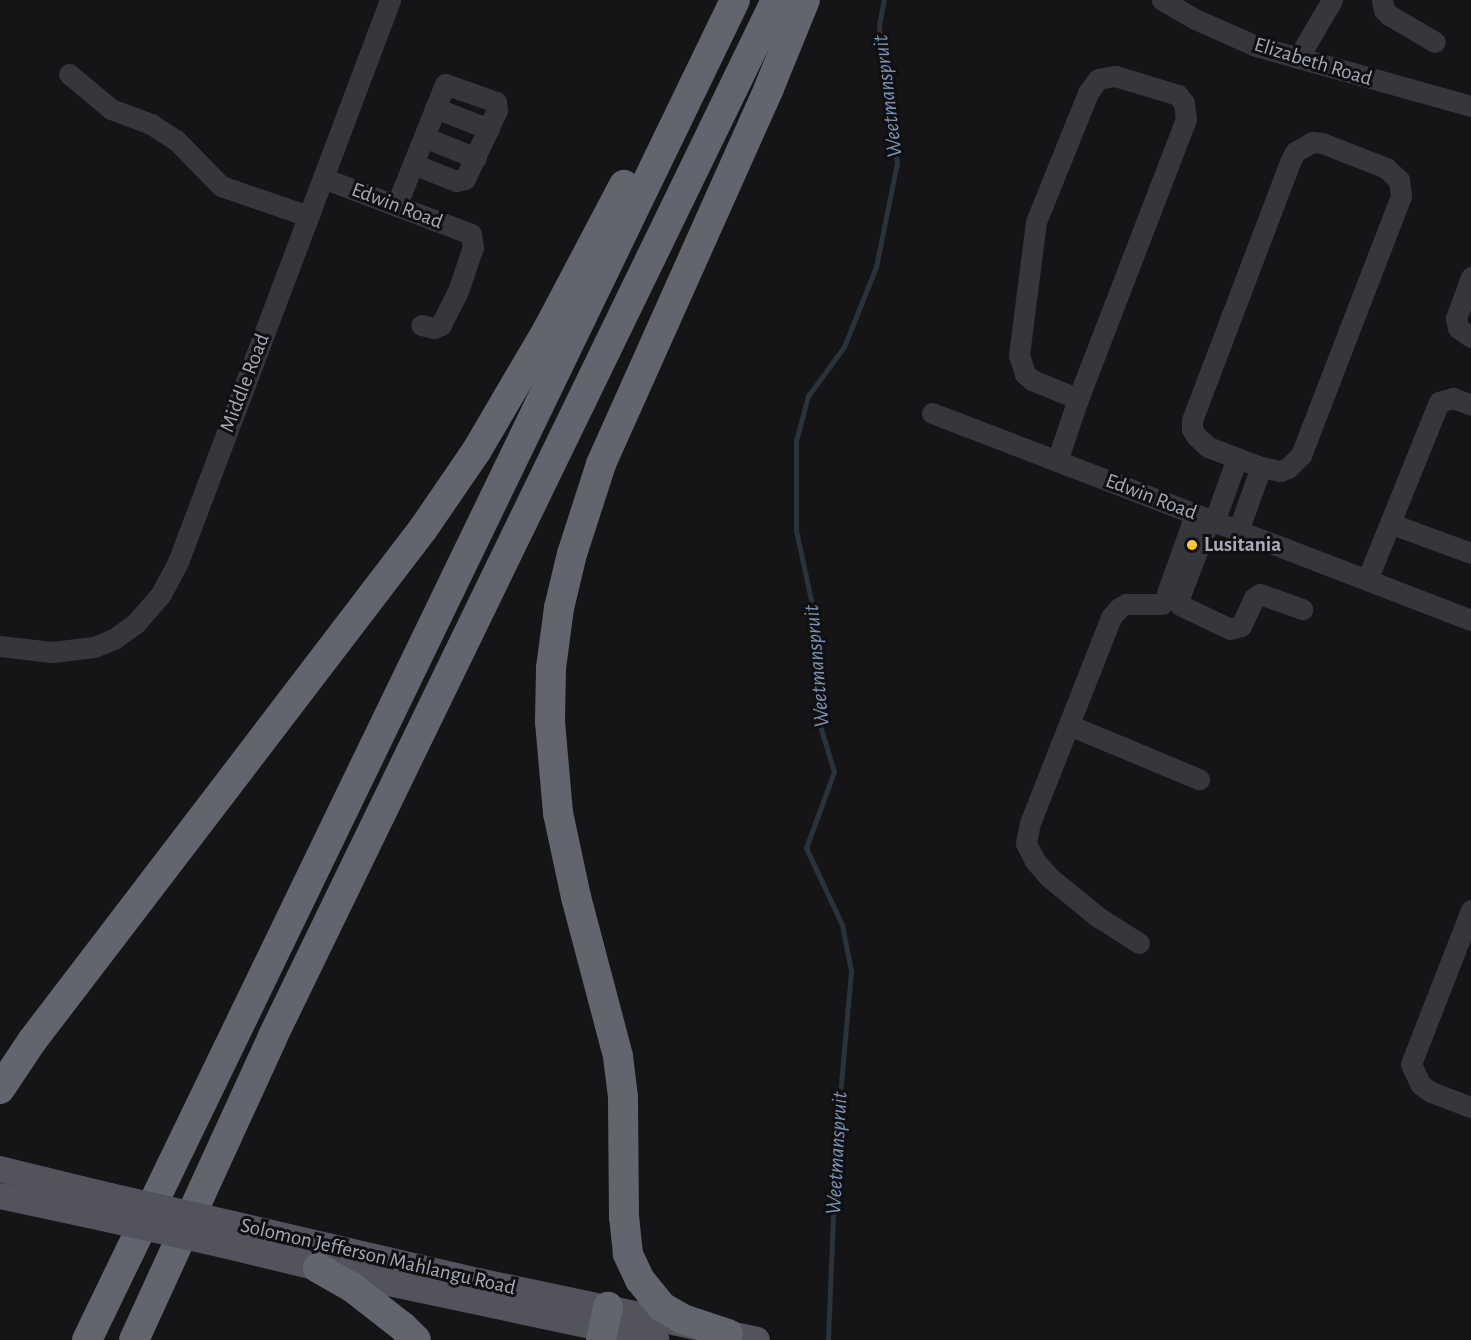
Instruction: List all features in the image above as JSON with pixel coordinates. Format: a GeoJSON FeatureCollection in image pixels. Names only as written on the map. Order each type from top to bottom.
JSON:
{"type":"FeatureCollection","features":[{"type":"Feature","properties":{"kind":"highway"},"geometry":{"type":"LineString","coordinates":[[0,1089],[32,1041],[374,594],[477,450],[548,329],[684,65],[721,0]]}},
{"type":"Feature","properties":{"kind":"highway"},"geometry":{"type":"LineString","coordinates":[[87,1340],[735,0]]}},
{"type":"Feature","properties":{"kind":"highway"},"geometry":{"type":"LineString","coordinates":[[134,1340],[272,1038],[776,0]]}},
{"type":"Feature","properties":{"kind":"highway"},"geometry":{"type":"LineString","coordinates":[[742,1337],[682,1319],[662,1307],[640,1280],[628,1254],[624,1217],[623,1097],[618,1056],[565,854],[558,813],[550,721],[551,668],[559,609],[572,554],[601,464],[728,181],[805,0]]}},
{"type":"Feature","properties":{"kind":"highway"},"geometry":{"type":"LineString","coordinates":[[142,1340],[249,1109],[265,1070],[272,1038]]}},
{"type":"Feature","properties":{"kind":"highway"},"geometry":{"type":"LineString","coordinates":[[0,1076],[32,1041]]}},
{"type":"Feature","properties":{"kind":"highway"},"geometry":{"type":"LineString","coordinates":[[318,1268],[353,1288],[416,1340]]}},
{"type":"Feature","properties":{"kind":"main road","name":"Solomon Jefferson Mahlangu Road"},"geometry":{"type":"LineString","coordinates":[[0,1169],[107,1207]]}},
{"type":"Feature","properties":{"kind":"main road","name":"Solomon Jefferson Mahlangu Road"},"geometry":{"type":"LineString","coordinates":[[0,1196],[107,1207],[229,1234],[478,1281],[605,1326],[742,1337]]}},
{"type":"Feature","properties":{"kind":"main road","name":"Solomon Jefferson Mahlangu Road"},"geometry":{"type":"LineString","coordinates":[[229,1234],[318,1268],[605,1326],[656,1340]]}},
{"type":"Feature","properties":{"kind":"street","name":"Middle Road"},"geometry":{"type":"LineString","coordinates":[[0,646],[52,652],[94,647],[114,639],[135,624],[161,594],[178,562],[390,0]]}},
{"type":"Feature","properties":{"kind":"street","name":"Elizabeth Road"},"geometry":{"type":"LineString","coordinates":[[1162,0],[1225,33],[1256,46],[1471,106]]}},
{"type":"Feature","properties":{"kind":"street"},"geometry":{"type":"LineString","coordinates":[[1298,58],[1332,0]]}},
{"type":"Feature","properties":{"kind":"street"},"geometry":{"type":"LineString","coordinates":[[1382,0],[1384,10],[1389,15],[1435,42]]}},
{"type":"Feature","properties":{"kind":"street"},"geometry":{"type":"LineString","coordinates":[[69,74],[90,94],[111,109],[151,124],[177,140],[221,186],[308,216]]}},
{"type":"Feature","properties":{"kind":"street"},"geometry":{"type":"LineString","coordinates":[[1057,460],[1078,399],[1186,119],[1184,104],[1178,95],[1115,76],[1098,80],[1088,93],[1036,222],[1019,355],[1025,374],[1032,380],[1078,399]]}},
{"type":"Feature","properties":{"kind":"street"},"geometry":{"type":"LineString","coordinates":[[396,206],[445,84],[496,102],[497,110],[465,179],[460,182],[413,164]]}},
{"type":"Feature","properties":{"kind":"street"},"geometry":{"type":"LineString","coordinates":[[435,108],[489,129]]}},
{"type":"Feature","properties":{"kind":"street"},"geometry":{"type":"LineString","coordinates":[[424,137],[476,159]]}},
{"type":"Feature","properties":{"kind":"street"},"geometry":{"type":"LineString","coordinates":[[1312,142],[1322,143],[1386,168],[1399,180],[1401,196],[1300,455],[1288,468],[1280,471],[1238,458],[1200,441],[1192,429],[1192,420],[1290,162],[1303,146],[1312,142]]}},
{"type":"Feature","properties":{"kind":"street","name":"Edwin Road"},"geometry":{"type":"LineString","coordinates":[[322,178],[471,234],[473,247],[458,291],[441,325],[434,328],[421,325]]}},
{"type":"Feature","properties":{"kind":"street"},"geometry":{"type":"LineString","coordinates":[[1471,277],[1456,318],[1458,328],[1471,337]]}},
{"type":"Feature","properties":{"kind":"street"},"geometry":{"type":"LineString","coordinates":[[1367,580],[1392,524],[1439,402],[1453,398],[1471,405]]}},
{"type":"Feature","properties":{"kind":"street","name":"Edwin Road"},"geometry":{"type":"LineString","coordinates":[[932,413],[1471,620]]}},
{"type":"Feature","properties":{"kind":"street"},"geometry":{"type":"LineString","coordinates":[[1172,600],[1206,519],[1238,458]]}},
{"type":"Feature","properties":{"kind":"street"},"geometry":{"type":"LineString","coordinates":[[1238,531],[1261,467]]}},
{"type":"Feature","properties":{"kind":"street"},"geometry":{"type":"LineString","coordinates":[[1392,524],[1471,553]]}},
{"type":"Feature","properties":{"kind":"street"},"geometry":{"type":"LineString","coordinates":[[1139,943],[1098,917],[1049,877],[1029,852],[1026,843],[1030,823],[1103,633],[1115,612],[1126,604],[1172,600],[1230,628],[1241,626],[1254,598],[1260,594],[1302,609]]}},
{"type":"Feature","properties":{"kind":"street"},"geometry":{"type":"LineString","coordinates":[[1069,725],[1199,779]]}},
{"type":"Feature","properties":{"kind":"street"},"geometry":{"type":"LineString","coordinates":[[1471,910],[1411,1064],[1422,1085],[1431,1092],[1471,1107]]}},
{"type":"Feature","properties":{"kind":"waterway","name":"Weetmanspruit"},"geometry":{"type":"LineString","coordinates":[[828,1340],[836,1140],[851,971],[842,925],[806,848],[834,772],[818,719],[814,614],[796,531],[796,441],[808,396],[844,347],[876,267],[897,163],[887,103],[879,25],[884,0]]}},
{"type":"Feature","properties":{"kind":"place","name":"Lusitania"},"geometry":{"type":"Point","coordinates":[1192,545]}}]}
